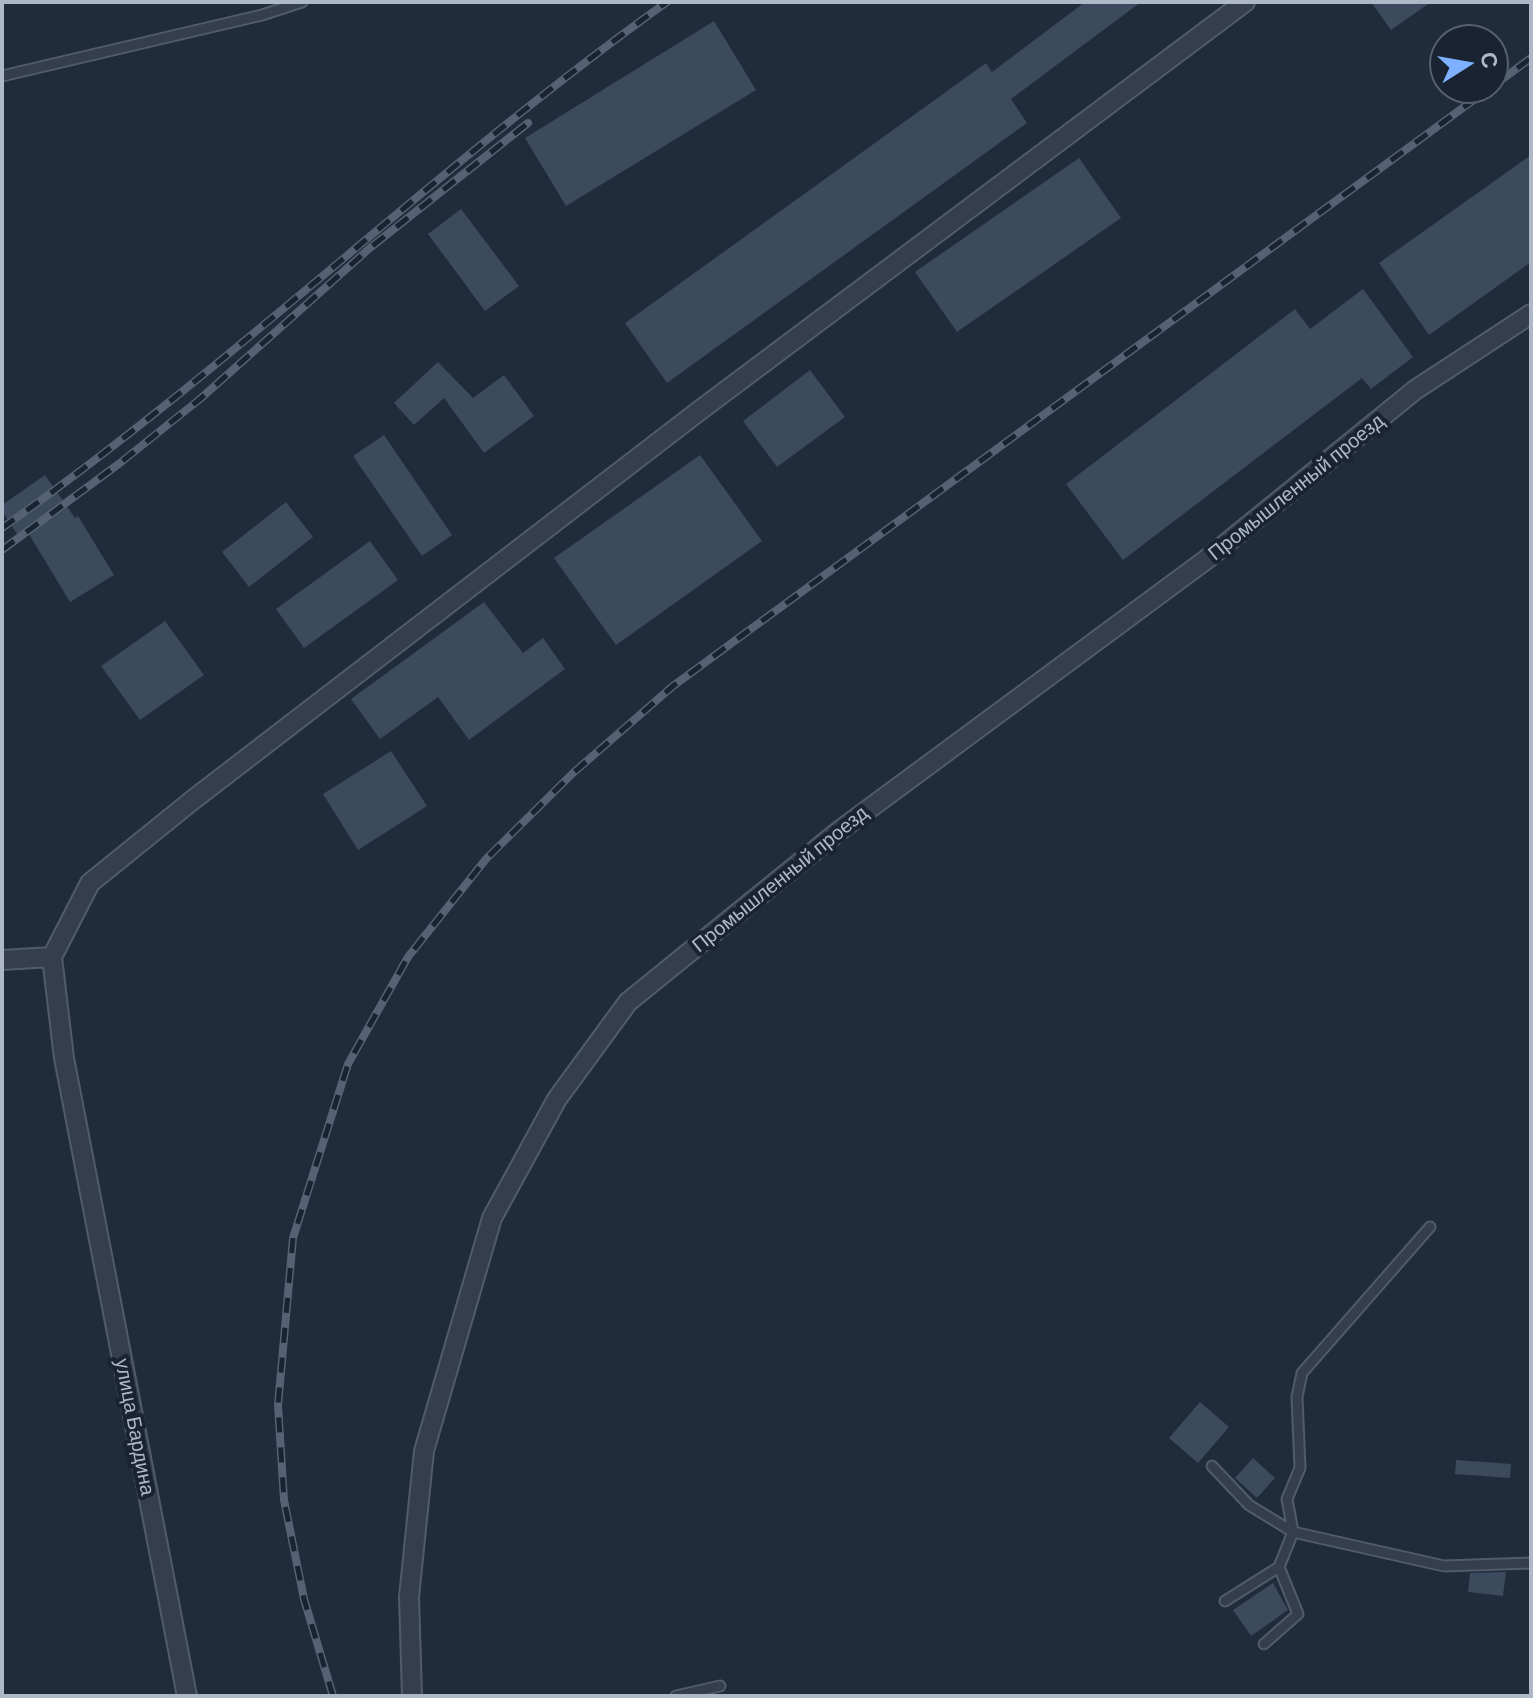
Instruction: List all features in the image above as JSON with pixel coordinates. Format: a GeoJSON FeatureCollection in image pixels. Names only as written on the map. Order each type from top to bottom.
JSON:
{"type":"FeatureCollection","features":[{"type":"Feature","properties":{"kind":"street"},"geometry":{"type":"LineString","coordinates":[[2,960],[52,957],[90,883],[194,799],[689,418],[1245,2]]}},
{"type":"Feature","properties":{"kind":"street","name":"Промышленный проезд"},"geometry":{"type":"LineString","coordinates":[[412,1696],[409,1597],[424,1451],[492,1218],[557,1099],[628,1002],[839,831],[1207,559],[1415,390],[1531,314]]}},
{"type":"Feature","properties":{"kind":"street","name":"улица Бардина"},"geometry":{"type":"LineString","coordinates":[[52,957],[64,1058],[187,1696]]}},
{"type":"Feature","properties":{"kind":"lane"},"geometry":{"type":"LineString","coordinates":[[2,76],[262,15],[302,2]]}},
{"type":"Feature","properties":{"kind":"lane"},"geometry":{"type":"LineString","coordinates":[[1225,1601],[1279,1567],[1293,1532],[1287,1499],[1300,1468],[1297,1397],[1302,1373],[1430,1227]]}},
{"type":"Feature","properties":{"kind":"lane"},"geometry":{"type":"LineString","coordinates":[[1212,1466],[1249,1505],[1293,1532],[1444,1566],[1531,1563]]}},
{"type":"Feature","properties":{"kind":"lane"},"geometry":{"type":"LineString","coordinates":[[1264,1644],[1298,1614],[1279,1567]]}},
{"type":"Feature","properties":{"kind":"lane"},"geometry":{"type":"LineString","coordinates":[[676,1696],[720,1686]]}},
{"type":"Feature","properties":{"kind":"building"},"geometry":{"type":"Polygon","coordinates":[[[1085,2],[1141,2],[1011,99],[1027,123],[667,383],[625,323],[986,63],[992,72],[1085,2]]]}},
{"type":"Feature","properties":{"kind":"building"},"geometry":{"type":"Polygon","coordinates":[[[1371,2],[1431,2],[1391,30],[1371,2]]]}},
{"type":"Feature","properties":{"kind":"building"},"geometry":{"type":"Polygon","coordinates":[[[714,21],[756,90],[566,206],[525,138],[714,21]]]}},
{"type":"Feature","properties":{"kind":"building"},"geometry":{"type":"Polygon","coordinates":[[[1531,155],[1531,262],[1429,335],[1379,263],[1531,155]]]}},
{"type":"Feature","properties":{"kind":"building"},"geometry":{"type":"Polygon","coordinates":[[[1079,158],[1121,218],[957,332],[915,272],[1079,158]]]}},
{"type":"Feature","properties":{"kind":"building"},"geometry":{"type":"Polygon","coordinates":[[[461,209],[519,286],[485,311],[428,234],[461,209]]]}},
{"type":"Feature","properties":{"kind":"building"},"geometry":{"type":"Polygon","coordinates":[[[1363,289],[1413,357],[1371,389],[1362,378],[1123,560],[1066,484],[1295,309],[1310,329],[1363,289]]]}},
{"type":"Feature","properties":{"kind":"building"},"geometry":{"type":"Polygon","coordinates":[[[438,362],[473,398],[504,375],[534,416],[484,453],[444,398],[414,425],[394,403],[438,362]]]}},
{"type":"Feature","properties":{"kind":"building"},"geometry":{"type":"Polygon","coordinates":[[[810,370],[845,417],[777,467],[743,421],[810,370]]]}},
{"type":"Feature","properties":{"kind":"building"},"geometry":{"type":"Polygon","coordinates":[[[384,435],[452,535],[422,556],[353,456],[384,435]]]}},
{"type":"Feature","properties":{"kind":"building"},"geometry":{"type":"Polygon","coordinates":[[[700,455],[762,541],[616,645],[554,558],[700,455]]]}},
{"type":"Feature","properties":{"kind":"building"},"geometry":{"type":"Polygon","coordinates":[[[45,475],[75,518],[78,516],[114,575],[70,602],[27,531],[19,537],[2,511],[2,505],[45,475]]]}},
{"type":"Feature","properties":{"kind":"building"},"geometry":{"type":"Polygon","coordinates":[[[286,502],[313,537],[249,587],[222,552],[286,502]]]}},
{"type":"Feature","properties":{"kind":"building"},"geometry":{"type":"Polygon","coordinates":[[[370,541],[398,580],[304,648],[276,609],[370,541]]]}},
{"type":"Feature","properties":{"kind":"building"},"geometry":{"type":"Polygon","coordinates":[[[484,602],[523,653],[543,638],[565,669],[469,740],[438,697],[380,739],[351,699],[484,602]]]}},
{"type":"Feature","properties":{"kind":"building"},"geometry":{"type":"Polygon","coordinates":[[[165,621],[204,675],[140,720],[101,666],[165,621]]]}},
{"type":"Feature","properties":{"kind":"building"},"geometry":{"type":"Polygon","coordinates":[[[391,751],[427,806],[358,850],[323,794],[391,751]]]}},
{"type":"Feature","properties":{"kind":"building"},"geometry":{"type":"Polygon","coordinates":[[[1200,1402],[1229,1427],[1198,1463],[1169,1438],[1200,1402]]]}},
{"type":"Feature","properties":{"kind":"building"},"geometry":{"type":"Polygon","coordinates":[[[1253,1458],[1275,1478],[1257,1498],[1235,1478],[1253,1458]]]}},
{"type":"Feature","properties":{"kind":"building"},"geometry":{"type":"Polygon","coordinates":[[[1456,1460],[1511,1464],[1510,1478],[1455,1474],[1456,1460]]]}},
{"type":"Feature","properties":{"kind":"building"},"geometry":{"type":"Polygon","coordinates":[[[1506,1572],[1503,1596],[1468,1592],[1470,1573],[1506,1572]]]}},
{"type":"Feature","properties":{"kind":"building"},"geometry":{"type":"Polygon","coordinates":[[[1273,1583],[1288,1610],[1251,1636],[1233,1610],[1273,1583]]]}},
{"type":"Feature","properties":{"kind":"railway"},"geometry":{"type":"LineString","coordinates":[[2,528],[171,400],[499,130],[667,2]]}},
{"type":"Feature","properties":{"kind":"railway"},"geometry":{"type":"LineString","coordinates":[[1509,74],[1531,58]]}},
{"type":"Feature","properties":{"kind":"railway"},"geometry":{"type":"LineString","coordinates":[[333,1696],[304,1599],[284,1500],[278,1405],[293,1238],[348,1064],[408,957],[486,859],[573,773],[673,686],[1468,104]]}},
{"type":"Feature","properties":{"kind":"railway"},"geometry":{"type":"LineString","coordinates":[[2,550],[200,399],[371,247],[528,123]]}}]}
